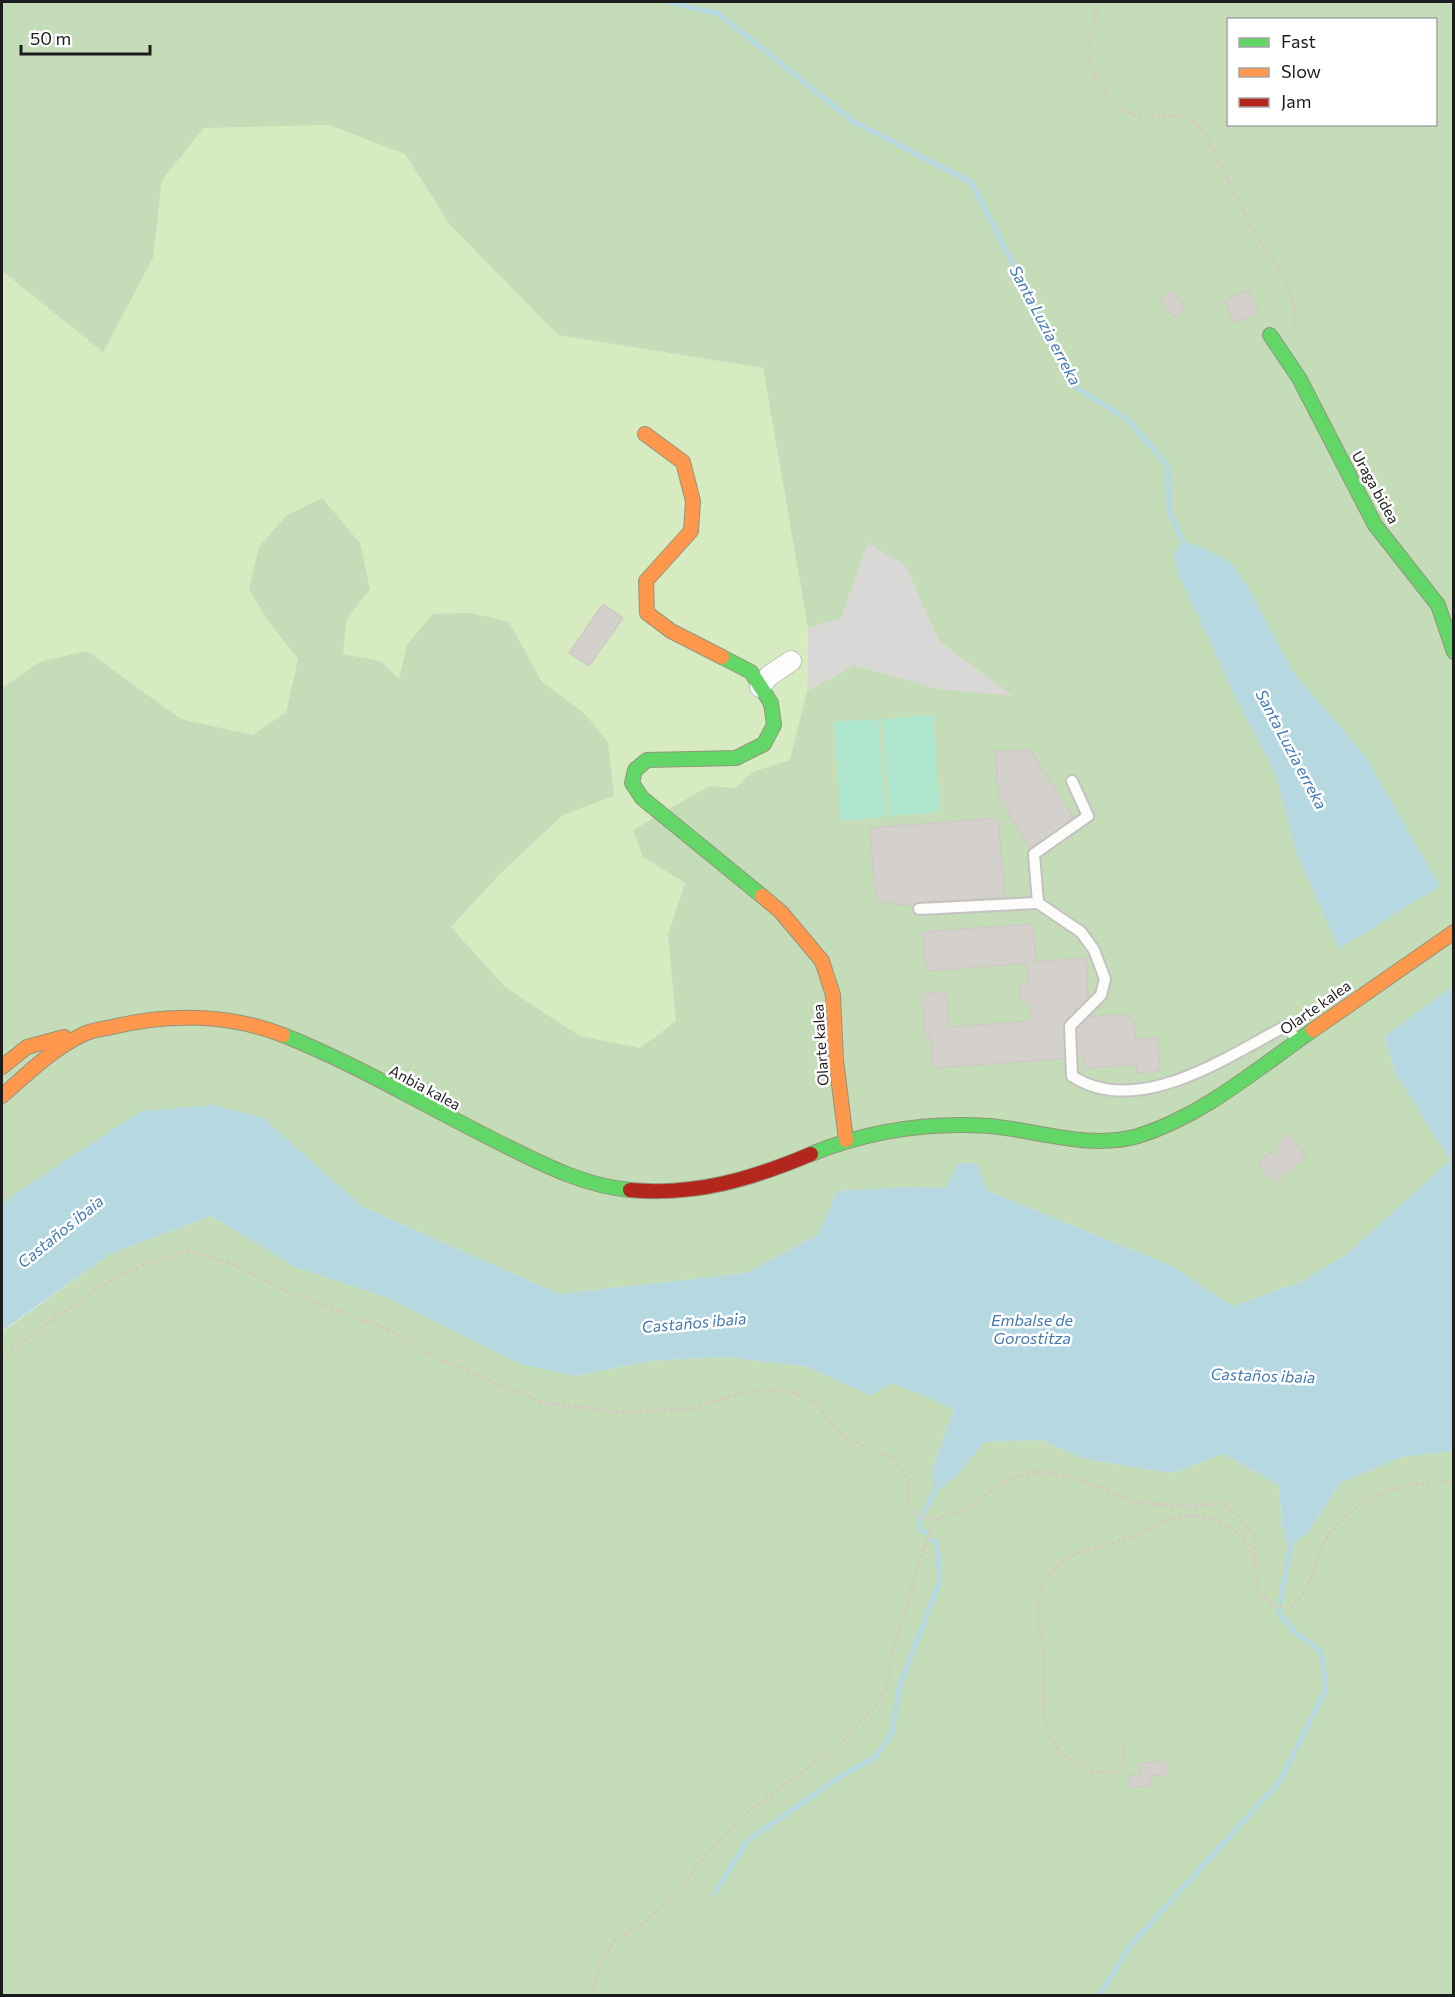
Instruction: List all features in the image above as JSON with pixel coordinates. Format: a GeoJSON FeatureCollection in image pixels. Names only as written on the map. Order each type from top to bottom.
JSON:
{"type":"FeatureCollection","features":[{"type":"Feature","properties":{"kind":"street","name":"Uraga bidea"},"geometry":{"type":"LineString","coordinates":[[1270,335],[1299,378],[1375,525],[1438,605],[1454,652]]}},
{"type":"Feature","properties":{"kind":"street","name":"Olarte kalea"},"geometry":{"type":"LineString","coordinates":[[645,434],[683,462],[693,501],[691,531],[646,581],[647,613],[671,631],[752,672],[771,703],[774,725],[764,744],[736,758],[647,760],[635,770],[632,783],[642,798],[781,912],[822,961],[833,995],[836,1060],[846,1140],[885,1130],[945,1123],[990,1126],[1081,1140],[1103,1141],[1137,1136],[1190,1115],[1454,932]]}},
{"type":"Feature","properties":{"kind":"street"},"geometry":{"type":"LineString","coordinates":[[1438,605],[1454,626]]}},
{"type":"Feature","properties":{"kind":"street"},"geometry":{"type":"LineString","coordinates":[[760,687],[769,676],[791,662]]}},
{"type":"Feature","properties":{"kind":"street","name":"Anbia kalea"},"geometry":{"type":"LineString","coordinates":[[2,1096],[45,1058],[83,1034],[140,1020],[208,1018],[254,1025],[323,1051],[462,1125],[568,1176],[618,1189],[663,1192],[703,1189],[758,1176],[846,1140]]}},
{"type":"Feature","properties":{"kind":"street"},"geometry":{"type":"LineString","coordinates":[[2,1067],[27,1047],[56,1038],[83,1034]]}},
{"type":"Feature","properties":{"kind":"lane"},"geometry":{"type":"LineString","coordinates":[[1038,903],[1034,854],[1088,816],[1072,781]]}},
{"type":"Feature","properties":{"kind":"lane"},"geometry":{"type":"LineString","coordinates":[[919,909],[1038,903],[1081,932],[1094,950],[1106,979],[1101,995],[1070,1026],[1072,1076],[1084,1084],[1133,1090],[1160,1086],[1184,1079],[1286,1026],[1297,1040]]}},
{"type":"Feature","properties":{"kind":"path"},"geometry":{"type":"LineString","coordinates":[[1095,2],[1098,16],[1087,53],[1095,82],[1122,109],[1142,117],[1171,114],[1190,119],[1204,130],[1252,229],[1279,268],[1293,301],[1297,345]]}},
{"type":"Feature","properties":{"kind":"path"},"geometry":{"type":"LineString","coordinates":[[2,1359],[58,1315],[122,1274],[186,1250],[236,1264],[281,1289],[389,1330],[436,1358],[541,1402],[616,1412],[690,1409],[741,1393],[783,1389],[815,1402],[840,1435],[895,1459],[909,1481],[906,1501],[918,1516],[935,1520],[966,1508],[1008,1480],[1038,1471],[1077,1478],[1134,1502],[1188,1507],[1219,1503],[1239,1515],[1253,1535],[1258,1592],[1272,1604],[1290,1609],[1303,1597],[1324,1543],[1343,1519],[1371,1499],[1406,1486],[1454,1481]]}},
{"type":"Feature","properties":{"kind":"path"},"geometry":{"type":"LineString","coordinates":[[1123,1744],[1124,1761],[1116,1773],[1098,1774],[1075,1765],[1052,1742],[1045,1725],[1044,1663],[1038,1599],[1046,1579],[1065,1558],[1081,1550],[1120,1541],[1185,1514],[1210,1518],[1241,1535],[1256,1566]]}},
{"type":"Feature","properties":{"kind":"path"},"geometry":{"type":"LineString","coordinates":[[592,1995],[600,1963],[615,1940],[643,1923],[680,1890],[698,1864],[744,1815],[844,1740],[853,1727],[876,1709],[886,1688],[890,1664],[919,1560],[935,1520]]}},
{"type":"Feature","properties":{"kind":"shaded area"},"geometry":{"type":"Polygon","coordinates":[[[868,542],[905,564],[939,641],[1015,697],[937,689],[854,665],[807,691],[808,628],[841,618],[868,542]]]}},
{"type":"Feature","properties":{"kind":"green space"},"geometry":{"type":"Polygon","coordinates":[[[2,2],[1453,2],[1453,986],[1384,1037],[1395,1072],[1450,1160],[1346,1255],[1301,1282],[1233,1306],[1171,1266],[986,1190],[976,1163],[957,1164],[946,1188],[912,1187],[837,1191],[819,1234],[746,1273],[559,1294],[363,1207],[263,1118],[2,1206],[2,688],[40,662],[87,651],[181,719],[253,735],[286,712],[298,659],[268,621],[249,589],[259,547],[286,516],[322,498],[360,543],[370,589],[346,621],[343,654],[381,661],[399,679],[407,645],[433,614],[471,613],[509,622],[542,682],[585,714],[608,743],[614,796],[563,815],[502,872],[451,927],[505,987],[580,1036],[640,1048],[676,1021],[668,934],[685,883],[643,857],[633,830],[709,786],[736,788],[752,772],[790,760],[807,691],[854,665],[938,689],[1013,696],[939,641],[905,565],[868,543],[841,618],[808,628],[763,368],[558,335],[450,225],[405,154],[329,125],[204,128],[162,180],[153,258],[103,352],[2,271],[2,2]]]}},
{"type":"Feature","properties":{"kind":"green space"},"geometry":{"type":"Polygon","coordinates":[[[329,125],[405,154],[450,225],[558,335],[763,368],[808,628],[807,691],[791,760],[752,772],[736,788],[709,786],[643,857],[685,883],[668,934],[676,1021],[640,1048],[580,1036],[505,987],[451,927],[502,872],[563,815],[613,796],[585,714],[542,682],[509,622],[400,680],[381,661],[342,654],[346,621],[370,589],[268,621],[298,659],[286,712],[253,735],[181,719],[87,651],[2,688],[2,271],[102,351],[153,258],[162,180],[204,127],[329,125]]]}},
{"type":"Feature","properties":{"kind":"green space"},"geometry":{"type":"Polygon","coordinates":[[[933,715],[940,812],[890,816],[882,719],[933,715]]]}},
{"type":"Feature","properties":{"kind":"green space"},"geometry":{"type":"Polygon","coordinates":[[[878,719],[886,817],[841,821],[834,722],[878,719]]]}},
{"type":"Feature","properties":{"kind":"green space"},"geometry":{"type":"Polygon","coordinates":[[[211,1216],[295,1267],[386,1297],[575,1376],[650,1361],[724,1357],[805,1366],[870,1395],[893,1382],[954,1409],[934,1465],[958,1474],[984,1442],[1042,1440],[1084,1459],[1172,1473],[1223,1454],[1279,1485],[1282,1527],[1307,1533],[1340,1483],[1402,1457],[1453,1451],[1453,1995],[2,1995],[2,1332],[110,1254],[211,1216]]]}},
{"type":"Feature","properties":{"kind":"water"},"geometry":{"type":"Polygon","coordinates":[[[1183,541],[1206,549],[1232,564],[1248,587],[1293,672],[1366,757],[1440,886],[1339,949],[1296,852],[1276,775],[1234,694],[1178,573],[1173,556],[1183,541]]]}},
{"type":"Feature","properties":{"kind":"water","name":"Embalse de Gorostitza"},"geometry":{"type":"Polygon","coordinates":[[[1453,986],[1453,1451],[1402,1457],[1340,1483],[1307,1533],[1289,1548],[1282,1527],[1279,1485],[1223,1454],[1172,1473],[1084,1459],[1042,1440],[984,1442],[958,1474],[933,1494],[934,1465],[954,1409],[893,1383],[870,1395],[805,1366],[724,1357],[650,1361],[575,1376],[520,1364],[386,1297],[295,1267],[211,1216],[110,1254],[2,1331],[2,1206],[9,1198],[141,1111],[214,1105],[263,1118],[363,1207],[559,1294],[746,1273],[819,1234],[837,1191],[912,1187],[946,1188],[957,1164],[977,1163],[986,1190],[1171,1266],[1233,1306],[1301,1282],[1346,1255],[1450,1160],[1395,1072],[1384,1037],[1453,986]]]}},
{"type":"Feature","properties":{"kind":"building"},"geometry":{"type":"Polygon","coordinates":[[[1249,290],[1258,312],[1234,323],[1224,301],[1249,290]]]}},
{"type":"Feature","properties":{"kind":"building"},"geometry":{"type":"Polygon","coordinates":[[[1172,291],[1185,307],[1174,317],[1160,301],[1172,291]]]}},
{"type":"Feature","properties":{"kind":"building"},"geometry":{"type":"Polygon","coordinates":[[[603,604],[623,618],[589,666],[569,653],[603,604]]]}},
{"type":"Feature","properties":{"kind":"building"},"geometry":{"type":"Polygon","coordinates":[[[1030,750],[1075,821],[1030,848],[998,795],[996,751],[1030,750]]]}},
{"type":"Feature","properties":{"kind":"building"},"geometry":{"type":"Polygon","coordinates":[[[998,818],[1005,897],[898,905],[876,900],[870,828],[998,818]]]}},
{"type":"Feature","properties":{"kind":"building"},"geometry":{"type":"Polygon","coordinates":[[[1033,924],[1036,962],[1086,958],[1089,1017],[1128,1014],[1134,1022],[1135,1039],[1157,1037],[1160,1071],[1137,1073],[1136,1065],[1085,1068],[1084,1057],[933,1068],[930,1034],[925,1036],[922,995],[946,991],[949,1027],[1031,1021],[1029,1001],[1021,1002],[1020,984],[1028,983],[1027,963],[926,971],[923,932],[1033,924]]]}},
{"type":"Feature","properties":{"kind":"building"},"geometry":{"type":"Polygon","coordinates":[[[1288,1133],[1306,1156],[1276,1183],[1258,1165],[1270,1152],[1276,1157],[1282,1151],[1276,1146],[1288,1133]]]}},
{"type":"Feature","properties":{"kind":"building"},"geometry":{"type":"Polygon","coordinates":[[[1165,1761],[1167,1774],[1150,1776],[1151,1786],[1130,1788],[1129,1776],[1140,1775],[1139,1764],[1165,1761]]]}},
{"type":"Feature","properties":{"kind":"waterway","name":"Santa Luzia erreka"},"geometry":{"type":"LineString","coordinates":[[668,2],[719,14],[854,122],[971,182],[1076,387],[1128,420],[1168,466],[1169,511],[1185,546]]}},
{"type":"Feature","properties":{"kind":"waterway"},"geometry":{"type":"LineString","coordinates":[[923,1514],[936,1489]]}},
{"type":"Feature","properties":{"kind":"waterway"},"geometry":{"type":"LineString","coordinates":[[920,1520],[920,1529],[925,1533]]}},
{"type":"Feature","properties":{"kind":"waterway"},"geometry":{"type":"LineString","coordinates":[[715,1893],[747,1841],[844,1774],[876,1757],[892,1732],[900,1684],[940,1581],[937,1544],[932,1540]]}},
{"type":"Feature","properties":{"kind":"waterway"},"geometry":{"type":"LineString","coordinates":[[1280,1603],[1291,1542]]}},
{"type":"Feature","properties":{"kind":"waterway"},"geometry":{"type":"LineString","coordinates":[[1099,1996],[1129,1947],[1280,1781],[1326,1689],[1321,1651],[1297,1634],[1279,1614],[1279,1610]]}},
{"type":"Feature","properties":{"kind":"traffic: fast"},"geometry":{"type":"LineString","coordinates":[[1270,335],[1299,378],[1375,525],[1438,605],[1454,652]]}},
{"type":"Feature","properties":{"kind":"traffic: fast"},"geometry":{"type":"LineString","coordinates":[[722,657],[751,672],[771,703],[774,725],[764,744],[736,758],[647,760],[635,770],[632,783],[642,798],[762,896]]}},
{"type":"Feature","properties":{"kind":"traffic: fast"},"geometry":{"type":"LineString","coordinates":[[811,1154],[876,1134],[943,1125],[989,1126],[1082,1140],[1120,1140],[1138,1136],[1162,1127],[1207,1104],[1313,1030]]}},
{"type":"Feature","properties":{"kind":"traffic: fast"},"geometry":{"type":"LineString","coordinates":[[283,1035],[341,1061],[553,1169],[583,1180],[630,1190]]}},
{"type":"Feature","properties":{"kind":"traffic: slow"},"geometry":{"type":"LineString","coordinates":[[645,434],[683,462],[693,501],[691,531],[646,581],[647,613],[671,631],[722,657]]}},
{"type":"Feature","properties":{"kind":"traffic: slow"},"geometry":{"type":"LineString","coordinates":[[762,896],[781,912],[822,961],[833,995],[836,1060],[846,1140]]}},
{"type":"Feature","properties":{"kind":"traffic: slow"},"geometry":{"type":"LineString","coordinates":[[1313,1030],[1454,932]]}},
{"type":"Feature","properties":{"kind":"traffic: slow"},"geometry":{"type":"LineString","coordinates":[[2,1096],[40,1063],[71,1041],[86,1033],[133,1022],[199,1018],[242,1023],[283,1035]]}},
{"type":"Feature","properties":{"kind":"traffic: slow"},"geometry":{"type":"LineString","coordinates":[[2,1067],[27,1047],[64,1037]]}},
{"type":"Feature","properties":{"kind":"traffic: jam"},"geometry":{"type":"LineString","coordinates":[[630,1190],[677,1190],[723,1184],[767,1171],[811,1154]]}},
{"type":"Feature","properties":{"kind":"water label","name":"Castaños ibaia"},"geometry":{"type":"Point","coordinates":[60,1231]}},
{"type":"Feature","properties":{"kind":"water label","name":"Castaños ibaia"},"geometry":{"type":"Point","coordinates":[694,1322]}},
{"type":"Feature","properties":{"kind":"water label","name":"Castaños ibaia"},"geometry":{"type":"Point","coordinates":[1263,1375]}}]}
